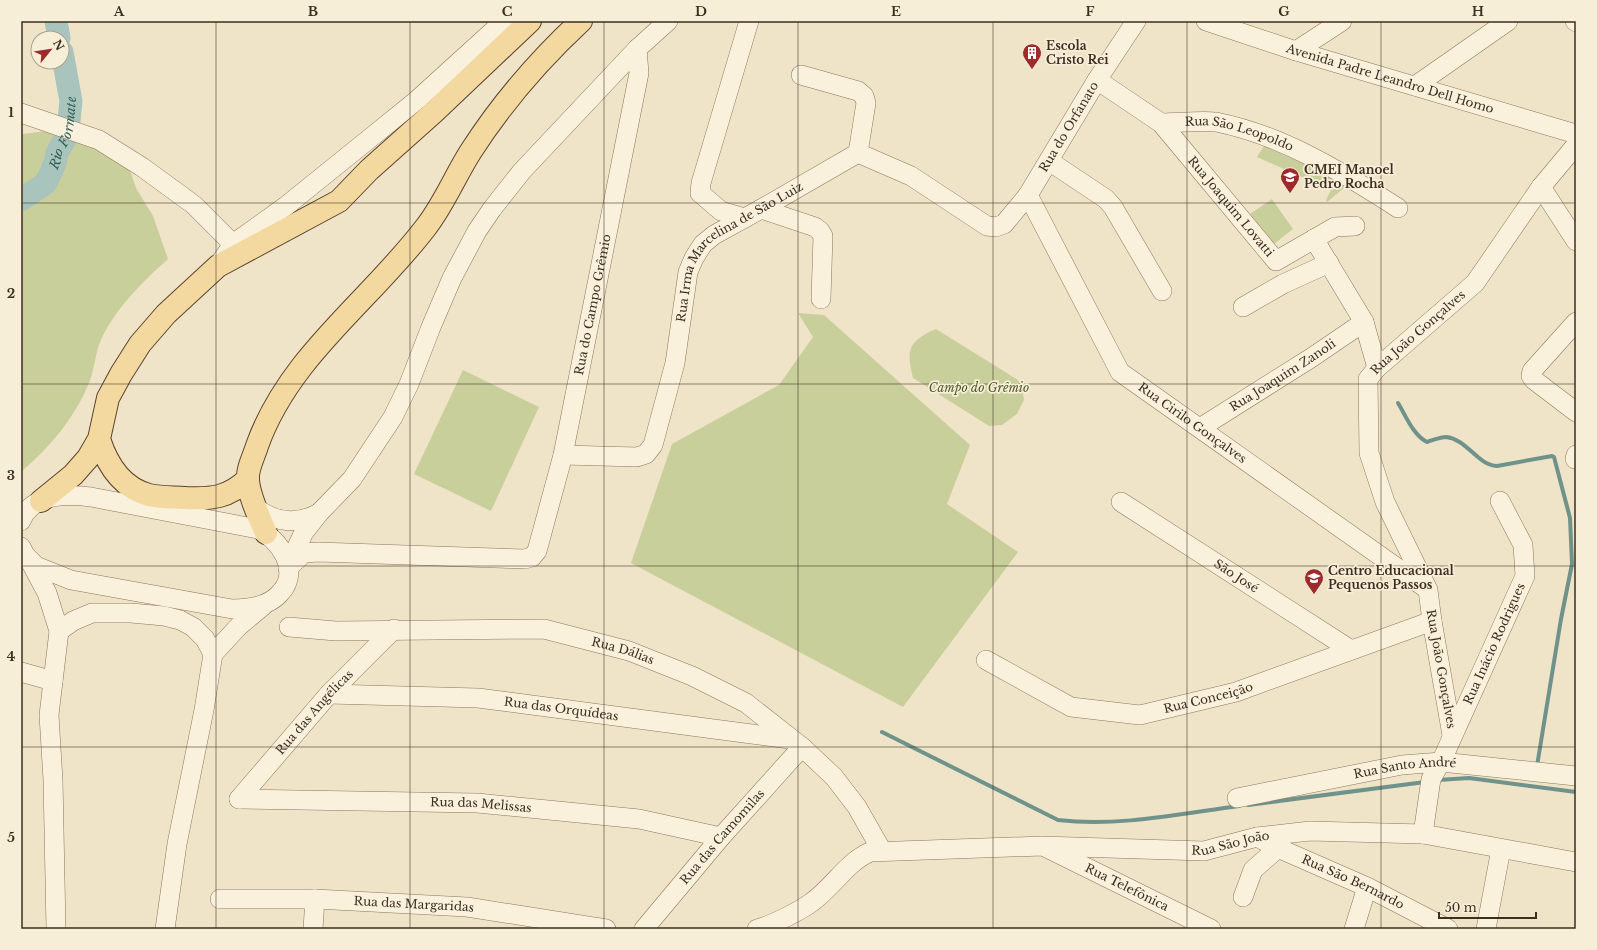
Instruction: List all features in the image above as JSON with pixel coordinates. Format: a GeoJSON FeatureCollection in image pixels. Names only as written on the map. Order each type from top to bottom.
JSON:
{"type":"FeatureCollection","features":[{"type":"Feature","properties":{"kind":"main road"},"geometry":{"type":"LineString","coordinates":[[41,501],[74,475],[91,453],[99,439],[108,398],[140,344],[166,314],[218,266],[339,201],[369,170],[434,112],[530,21]]}},
{"type":"Feature","properties":{"kind":"main road"},"geometry":{"type":"LineString","coordinates":[[266,533],[256,507],[248,479],[266,424],[277,403],[294,376],[320,344],[423,232],[472,150],[528,74],[549,51],[581,21]]}},
{"type":"Feature","properties":{"kind":"main road"},"geometry":{"type":"LineString","coordinates":[[99,439],[108,462],[120,478],[134,489],[150,496],[218,497],[235,490],[248,479]]}},
{"type":"Feature","properties":{"kind":"street"},"geometry":{"type":"LineString","coordinates":[[218,266],[233,244],[286,206],[417,100],[504,21]]}},
{"type":"Feature","properties":{"kind":"street"},"geometry":{"type":"LineString","coordinates":[[166,929],[176,844],[204,710],[213,654],[239,626],[276,597],[284,588],[287,582],[288,568],[292,555],[304,532],[319,513],[352,479],[393,417],[409,384],[452,278],[477,231],[492,209],[522,171],[637,49],[668,21]]}},
{"type":"Feature","properties":{"kind":"street"},"geometry":{"type":"LineString","coordinates":[[749,21],[701,183],[700,193],[721,211],[753,214],[815,227],[820,231],[823,236],[821,299]]}},
{"type":"Feature","properties":{"kind":"street","name":"Rua do Orfanato"},"geometry":{"type":"LineString","coordinates":[[858,153],[912,176],[987,226],[996,227],[1004,224],[1028,195],[1096,80],[1136,21]]}},
{"type":"Feature","properties":{"kind":"street","name":"Avenida Padre Leandro Dell Homo"},"geometry":{"type":"LineString","coordinates":[[1206,21],[1296,51],[1576,134]]}},
{"type":"Feature","properties":{"kind":"street"},"geometry":{"type":"LineString","coordinates":[[1296,51],[1342,21]]}},
{"type":"Feature","properties":{"kind":"street"},"geometry":{"type":"LineString","coordinates":[[1415,86],[1508,21]]}},
{"type":"Feature","properties":{"kind":"street","name":"Rua do Campo Grêmio"},"geometry":{"type":"LineString","coordinates":[[288,568],[304,553],[318,552],[525,559],[532,558],[537,551],[563,455],[639,73],[637,49]]}},
{"type":"Feature","properties":{"kind":"street"},"geometry":{"type":"LineString","coordinates":[[801,75],[858,91],[864,96],[866,103],[858,153]]}},
{"type":"Feature","properties":{"kind":"street","name":"Rua Joaquim Lovatti"},"geometry":{"type":"LineString","coordinates":[[1096,80],[1161,123],[1276,261],[1335,227],[1355,226]]}},
{"type":"Feature","properties":{"kind":"street"},"geometry":{"type":"LineString","coordinates":[[25,114],[99,140],[142,167],[194,206],[233,244]]}},
{"type":"Feature","properties":{"kind":"street","name":"Rua São Leopoldo"},"geometry":{"type":"LineString","coordinates":[[1161,123],[1215,122],[1269,137],[1342,172],[1398,208]]}},
{"type":"Feature","properties":{"kind":"street","name":"Rua João Gonçalves"},"geometry":{"type":"LineString","coordinates":[[1452,735],[1432,622],[1428,590],[1385,502],[1369,453],[1368,379],[1377,368],[1475,283],[1541,187],[1576,145]]}},
{"type":"Feature","properties":{"kind":"street","name":"Rua Irma Marcelina de São Luiz"},"geometry":{"type":"LineString","coordinates":[[563,455],[636,457],[646,454],[653,445],[675,363],[688,272],[702,244],[714,235],[858,153]]}},
{"type":"Feature","properties":{"kind":"street"},"geometry":{"type":"LineString","coordinates":[[1049,160],[1106,199],[1114,207],[1162,291]]}},
{"type":"Feature","properties":{"kind":"street"},"geometry":{"type":"LineString","coordinates":[[1541,187],[1576,241]]}},
{"type":"Feature","properties":{"kind":"street","name":"Rua Cirilo Gonçalves"},"geometry":{"type":"LineString","coordinates":[[1028,195],[1120,372],[1428,590]]}},
{"type":"Feature","properties":{"kind":"street"},"geometry":{"type":"LineString","coordinates":[[1314,239],[1364,322],[1377,368]]}},
{"type":"Feature","properties":{"kind":"street"},"geometry":{"type":"LineString","coordinates":[[1276,261],[1283,284]]}},
{"type":"Feature","properties":{"kind":"street"},"geometry":{"type":"LineString","coordinates":[[1243,307],[1283,284],[1329,263]]}},
{"type":"Feature","properties":{"kind":"street","name":"Rua Joaquim Zanoli"},"geometry":{"type":"LineString","coordinates":[[1200,428],[1311,358],[1364,322]]}},
{"type":"Feature","properties":{"kind":"street"},"geometry":{"type":"LineString","coordinates":[[1576,322],[1532,371],[1531,376],[1534,380],[1576,412]]}},
{"type":"Feature","properties":{"kind":"street"},"geometry":{"type":"LineString","coordinates":[[21,521],[31,507],[41,501],[64,496],[91,497],[258,529],[266,533],[280,546],[284,553],[288,568]]}},
{"type":"Feature","properties":{"kind":"street","name":"Rua Inácio Rodrigues"},"geometry":{"type":"LineString","coordinates":[[1423,834],[1431,779],[1441,762],[1525,576],[1523,545],[1500,500]]}},
{"type":"Feature","properties":{"kind":"street","name":"São José"},"geometry":{"type":"LineString","coordinates":[[1121,502],[1351,650]]}},
{"type":"Feature","properties":{"kind":"street"},"geometry":{"type":"LineString","coordinates":[[256,507],[268,516],[285,521],[302,520],[319,513]]}},
{"type":"Feature","properties":{"kind":"street"},"geometry":{"type":"LineString","coordinates":[[25,554],[44,570],[71,580],[232,609],[251,608],[276,597]]}},
{"type":"Feature","properties":{"kind":"street"},"geometry":{"type":"LineString","coordinates":[[25,554],[47,593],[59,631],[49,723],[53,780],[56,929]]}},
{"type":"Feature","properties":{"kind":"street"},"geometry":{"type":"LineString","coordinates":[[59,631],[73,621],[92,614],[131,613],[164,616],[180,620],[193,627],[205,639],[213,654]]}},
{"type":"Feature","properties":{"kind":"street","name":"Rua Conceição"},"geometry":{"type":"LineString","coordinates":[[986,660],[1071,707],[1140,715],[1236,692],[1432,622]]}},
{"type":"Feature","properties":{"kind":"street","name":"Rua Dálias"},"geometry":{"type":"LineString","coordinates":[[288,627],[336,631],[394,629],[544,629],[629,651],[692,676],[746,703],[797,743],[834,777],[857,807],[882,851]]}},
{"type":"Feature","properties":{"kind":"street","name":"Rua das Angélicas"},"geometry":{"type":"LineString","coordinates":[[239,799],[329,694],[394,629]]}},
{"type":"Feature","properties":{"kind":"street"},"geometry":{"type":"LineString","coordinates":[[21,672],[53,681]]}},
{"type":"Feature","properties":{"kind":"street","name":"Rua das Orquídeas"},"geometry":{"type":"LineString","coordinates":[[329,694],[478,698],[797,743]]}},
{"type":"Feature","properties":{"kind":"street","name":"Rua das Camomilas"},"geometry":{"type":"LineString","coordinates":[[644,929],[797,743]]}},
{"type":"Feature","properties":{"kind":"street","name":"Rua Santo André"},"geometry":{"type":"LineString","coordinates":[[1237,798],[1402,765],[1441,762],[1576,776]]}},
{"type":"Feature","properties":{"kind":"street","name":"Rua das Melissas"},"geometry":{"type":"LineString","coordinates":[[239,799],[477,803],[638,819],[721,837]]}},
{"type":"Feature","properties":{"kind":"street","name":"Rua São João"},"geometry":{"type":"LineString","coordinates":[[812,903],[860,857],[870,852],[882,851],[1042,846],[1204,851],[1257,837],[1310,831],[1423,834],[1576,862]]}},
{"type":"Feature","properties":{"kind":"street","name":"Rua São Bernardo"},"geometry":{"type":"LineString","coordinates":[[1257,837],[1278,848],[1366,887],[1448,929]]}},
{"type":"Feature","properties":{"kind":"street","name":"Rua Telefônica"},"geometry":{"type":"LineString","coordinates":[[1042,846],[1211,929]]}},
{"type":"Feature","properties":{"kind":"street"},"geometry":{"type":"LineString","coordinates":[[1243,898],[1254,870],[1278,848]]}},
{"type":"Feature","properties":{"kind":"street"},"geometry":{"type":"LineString","coordinates":[[1486,929],[1501,849]]}},
{"type":"Feature","properties":{"kind":"street"},"geometry":{"type":"LineString","coordinates":[[1354,929],[1366,887]]}},
{"type":"Feature","properties":{"kind":"street","name":"Rua das Margaridas"},"geometry":{"type":"LineString","coordinates":[[220,899],[315,899],[467,906],[606,929]]}},
{"type":"Feature","properties":{"kind":"street"},"geometry":{"type":"LineString","coordinates":[[313,929],[315,899]]}},
{"type":"Feature","properties":{"kind":"street"},"geometry":{"type":"LineString","coordinates":[[757,929],[766,927],[812,903]]}},
{"type":"Feature","properties":{"kind":"street"},"geometry":{"type":"LineString","coordinates":[[791,929],[812,903]]}},
{"type":"Feature","properties":{"kind":"green space"},"geometry":{"type":"Polygon","coordinates":[[[53,130],[98,146],[126,165],[131,173],[136,188],[153,216],[168,259],[138,287],[111,321],[99,345],[91,378],[76,409],[60,432],[42,453],[21,472],[21,137],[23,134],[53,130]]]}},
{"type":"Feature","properties":{"kind":"green space"},"geometry":{"type":"Polygon","coordinates":[[[1264,146],[1349,184],[1327,202],[1326,200],[1331,190],[1257,157],[1264,146]]]}},
{"type":"Feature","properties":{"kind":"green space"},"geometry":{"type":"Polygon","coordinates":[[[1272,199],[1293,229],[1274,244],[1250,214],[1272,199]]]}},
{"type":"Feature","properties":{"kind":"green space"},"geometry":{"type":"Polygon","coordinates":[[[798,313],[824,315],[970,445],[947,504],[1018,552],[903,707],[631,563],[672,444],[779,385],[813,337],[798,313]]]}},
{"type":"Feature","properties":{"kind":"green space","name":"Campo do Grêmio"},"geometry":{"type":"Polygon","coordinates":[[[936,329],[1018,380],[1022,388],[1024,400],[1017,414],[1002,425],[989,426],[913,378],[910,360],[911,348],[920,338],[936,329]]]}},
{"type":"Feature","properties":{"kind":"green space"},"geometry":{"type":"Polygon","coordinates":[[[463,370],[539,407],[491,511],[414,474],[463,370]]]}},
{"type":"Feature","properties":{"kind":"waterway","name":"Rio Formate"},"geometry":{"type":"LineString","coordinates":[[56,21],[58,30]]}},
{"type":"Feature","properties":{"kind":"waterway","name":"Rio Formate"},"geometry":{"type":"LineString","coordinates":[[21,200],[46,183],[55,163],[57,153],[65,139],[68,130],[71,101],[65,70]]}},
{"type":"Feature","properties":{"kind":"waterway"},"geometry":{"type":"LineString","coordinates":[[1398,403],[1414,430],[1422,439],[1427,442],[1444,437],[1453,439],[1460,442],[1490,465],[1497,466],[1552,456],[1554,457],[1570,518],[1572,564],[1561,619],[1537,766]]}},
{"type":"Feature","properties":{"kind":"waterway"},"geometry":{"type":"LineString","coordinates":[[882,732],[1058,820],[1081,822],[1126,821],[1239,806]]}},
{"type":"Feature","properties":{"kind":"waterway"},"geometry":{"type":"LineString","coordinates":[[1438,780],[1469,778],[1576,792]]}},
{"type":"Feature","properties":{"kind":"waterway"},"geometry":{"type":"LineString","coordinates":[[1248,805],[1425,782]]}},
{"type":"Feature","properties":{"kind":"place","name":"Escola Cristo Rei"},"geometry":{"type":"Point","coordinates":[1032,70]}},
{"type":"Feature","properties":{"kind":"place","name":"CMEI Manoel Pedro Rocha"},"geometry":{"type":"Point","coordinates":[1290,194]}},
{"type":"Feature","properties":{"kind":"place","name":"Centro Educacional Pequenos Passos"},"geometry":{"type":"Point","coordinates":[1314,595]}}]}
